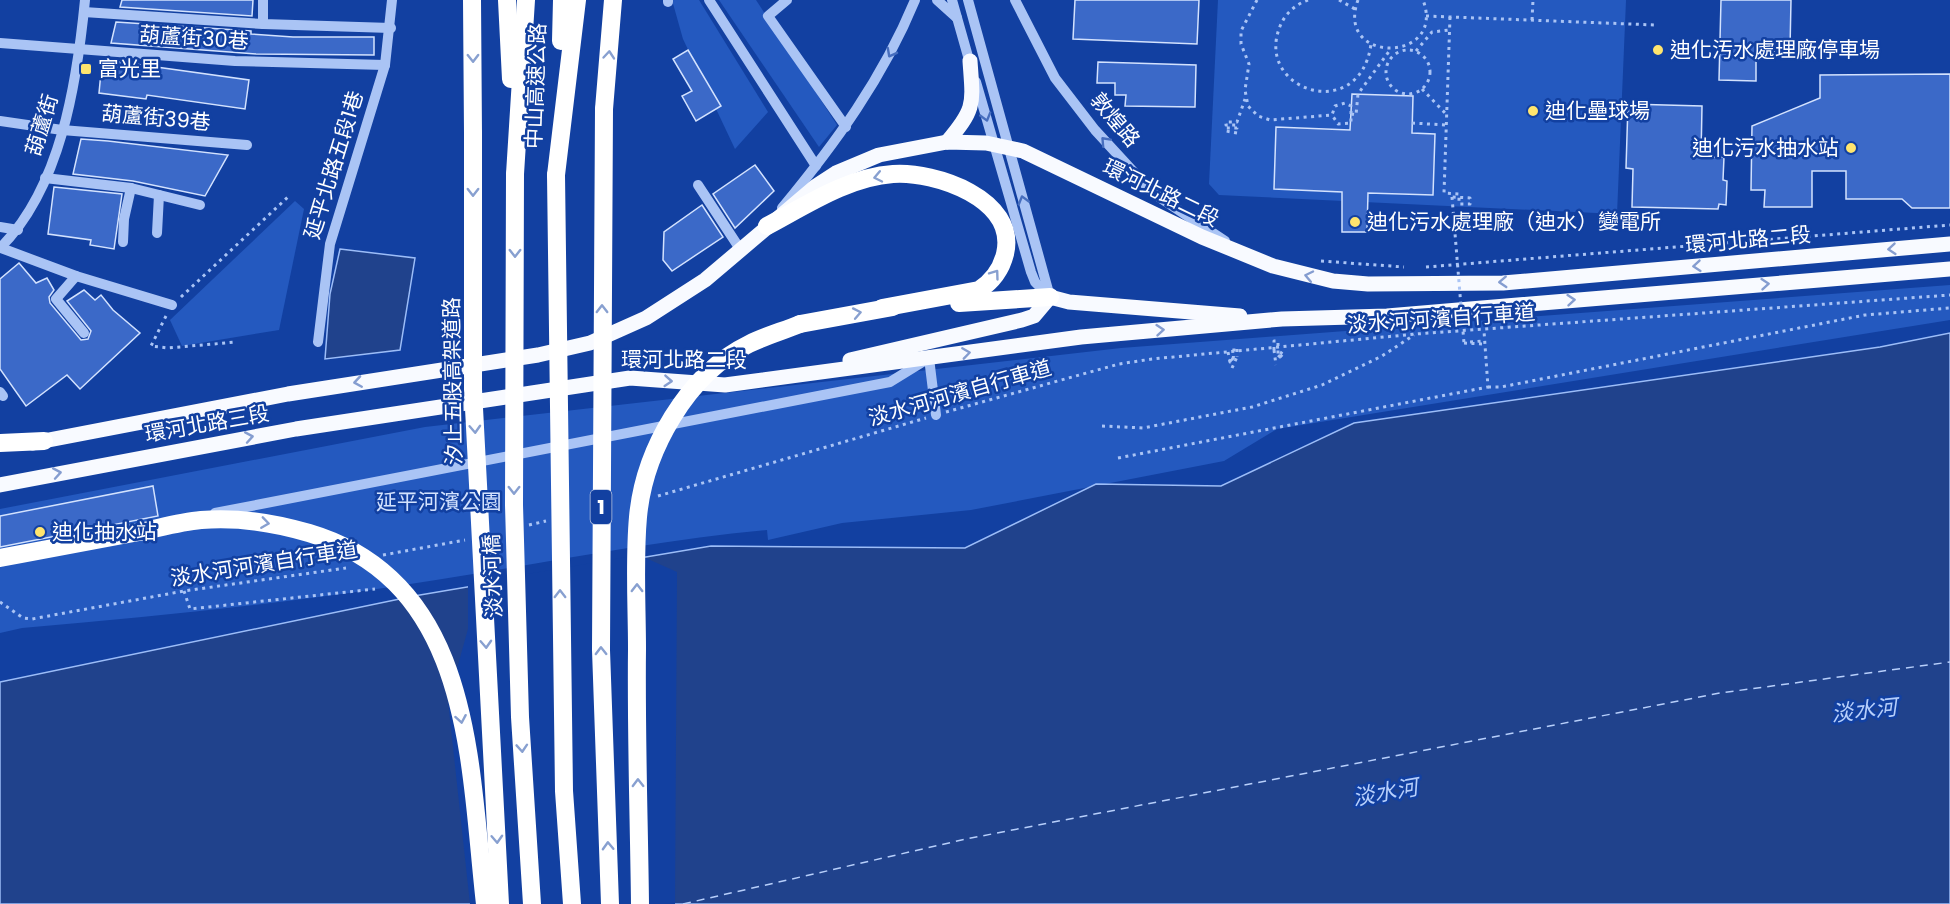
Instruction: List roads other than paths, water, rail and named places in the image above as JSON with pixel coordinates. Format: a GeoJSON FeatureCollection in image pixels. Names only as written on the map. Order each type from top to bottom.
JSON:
{"type":"FeatureCollection","features":[{"type":"Feature","properties":{"kind":"highway","name":"汐止五股高架道路"},"geometry":{"type":"LineString","coordinates":[[472,0],[473,389],[500,904]]}},
{"type":"Feature","properties":{"kind":"highway"},"geometry":{"type":"LineString","coordinates":[[507,0],[515,174]]}},
{"type":"Feature","properties":{"kind":"highway","name":"中山高速公路"},"geometry":{"type":"LineString","coordinates":[[515,174],[526,0]]}},
{"type":"Feature","properties":{"kind":"highway","name":"中山高速公路"},"geometry":{"type":"LineString","coordinates":[[556,175],[562,0]]}},
{"type":"Feature","properties":{"kind":"highway","name":"1"},"geometry":{"type":"LineString","coordinates":[[572,904],[564,791],[556,175],[577,0]]}},
{"type":"Feature","properties":{"kind":"highway","name":"1"},"geometry":{"type":"LineString","coordinates":[[610,904],[601,650],[604,109],[613,0]]}},
{"type":"Feature","properties":{"kind":"highway","name":"淡水河橋"},"geometry":{"type":"LineString","coordinates":[[515,174],[514,505],[520,717],[532,904]]}},
{"type":"Feature","properties":{"kind":"highway"},"geometry":{"type":"LineString","coordinates":[[640,904],[636,710],[638,517],[648,466],[669,424],[691,392],[711,372],[748,344],[800,324],[979,290],[988,284],[1002,266],[1006,250],[1005,235],[1000,221],[983,201],[949,182],[918,175],[892,174],[842,188],[767,226]]}},
{"type":"Feature","properties":{"kind":"highway"},"geometry":{"type":"LineString","coordinates":[[882,308],[1050,297]]}},
{"type":"Feature","properties":{"kind":"highway"},"geometry":{"type":"LineString","coordinates":[[0,443],[44,441]]}},
{"type":"Feature","properties":{"kind":"highway"},"geometry":{"type":"LineString","coordinates":[[0,556],[201,520],[248,521],[286,526],[333,540],[381,569],[423,615],[441,649],[455,686],[467,754],[485,904]]}},
{"type":"Feature","properties":{"kind":"main road"},"geometry":{"type":"LineString","coordinates":[[947,142],[963,123],[972,106],[970,61]]}},
{"type":"Feature","properties":{"kind":"main road","name":"環河北路二段"},"geometry":{"type":"LineString","coordinates":[[416,373],[538,356],[590,343],[646,318],[705,280],[767,226],[836,173],[879,155],[947,142],[1001,146],[1035,156],[1202,237],[1247,256],[1303,275],[1345,282],[1368,284],[1503,283],[1950,244]]}},
{"type":"Feature","properties":{"kind":"main road","name":"環河北路二段"},"geometry":{"type":"LineString","coordinates":[[423,408],[630,378],[725,385],[1081,337],[1282,319],[1387,316],[1950,268]]}},
{"type":"Feature","properties":{"kind":"main road"},"geometry":{"type":"LineString","coordinates":[[763,380],[1022,320],[1034,316],[1050,297],[1069,302],[1282,319]]}},
{"type":"Feature","properties":{"kind":"main road","name":"環河北路三段"},"geometry":{"type":"LineString","coordinates":[[0,451],[288,394],[416,373]]}},
{"type":"Feature","properties":{"kind":"main road","name":"環河北路三段"},"geometry":{"type":"LineString","coordinates":[[0,485],[423,408]]}},
{"type":"Feature","properties":{"kind":"street"},"geometry":{"type":"LineString","coordinates":[[262,24],[263,0]]}},
{"type":"Feature","properties":{"kind":"street","name":"延平北路五段1巷"},"geometry":{"type":"LineString","coordinates":[[318,342],[330,244],[385,65],[391,28],[392,0]]}},
{"type":"Feature","properties":{"kind":"street"},"geometry":{"type":"LineString","coordinates":[[709,0],[816,166]]}},
{"type":"Feature","properties":{"kind":"street"},"geometry":{"type":"LineString","coordinates":[[787,0],[768,16],[846,127]]}},
{"type":"Feature","properties":{"kind":"street"},"geometry":{"type":"LineString","coordinates":[[767,226],[846,127],[882,69],[915,0]]}},
{"type":"Feature","properties":{"kind":"street"},"geometry":{"type":"LineString","coordinates":[[937,0],[957,18]]}},
{"type":"Feature","properties":{"kind":"street"},"geometry":{"type":"LineString","coordinates":[[952,0],[970,61],[1001,146],[1050,297]]}},
{"type":"Feature","properties":{"kind":"street"},"geometry":{"type":"LineString","coordinates":[[968,0],[1001,146]]}},
{"type":"Feature","properties":{"kind":"street"},"geometry":{"type":"LineString","coordinates":[[971,15],[973,0]]}},
{"type":"Feature","properties":{"kind":"street","name":"敦煌路"},"geometry":{"type":"LineString","coordinates":[[1015,0],[1055,78],[1095,130],[1153,192],[1247,256]]}},
{"type":"Feature","properties":{"kind":"street"},"geometry":{"type":"LineString","coordinates":[[84,6],[262,24],[391,28]]}},
{"type":"Feature","properties":{"kind":"street","name":"葫蘆街"},"geometry":{"type":"LineString","coordinates":[[0,248],[18,230],[40,192],[62,130],[71,103],[84,6]]}},
{"type":"Feature","properties":{"kind":"street","name":"葫蘆街30巷"},"geometry":{"type":"LineString","coordinates":[[0,43],[235,61],[385,65]]}},
{"type":"Feature","properties":{"kind":"street","name":"葫蘆街39巷"},"geometry":{"type":"LineString","coordinates":[[0,121],[62,130],[247,145]]}},
{"type":"Feature","properties":{"kind":"street"},"geometry":{"type":"LineString","coordinates":[[45,178],[131,188],[200,205]]}},
{"type":"Feature","properties":{"kind":"street"},"geometry":{"type":"LineString","coordinates":[[698,185],[740,249]]}},
{"type":"Feature","properties":{"kind":"street"},"geometry":{"type":"LineString","coordinates":[[123,242],[124,219],[131,188]]}},
{"type":"Feature","properties":{"kind":"street"},"geometry":{"type":"LineString","coordinates":[[158,233],[159,195]]}},
{"type":"Feature","properties":{"kind":"street"},"geometry":{"type":"LineString","coordinates":[[0,227],[18,230]]}},
{"type":"Feature","properties":{"kind":"street"},"geometry":{"type":"LineString","coordinates":[[0,248],[76,276],[172,305]]}},
{"type":"Feature","properties":{"kind":"street"},"geometry":{"type":"LineString","coordinates":[[76,276],[56,299],[84,333]]}},
{"type":"Feature","properties":{"kind":"street"},"geometry":{"type":"LineString","coordinates":[[0,556],[890,382],[929,358],[936,415]]}},
{"type":"Feature","properties":{"kind":"water"},"geometry":{"type":"Polygon","coordinates":[[[340,249],[415,258],[400,350],[325,359],[330,294],[340,249]]]}},
{"type":"Feature","properties":{"kind":"water","name":"淡水河"},"geometry":{"type":"Polygon","coordinates":[[[1950,333],[1950,904],[0,904],[0,682],[414,596],[711,546],[965,548],[1096,484],[1221,486],[1354,423],[1880,347],[1950,333]]]}},
{"type":"Feature","properties":{"kind":"place","name":"迪化汚水處理廠停車場"},"geometry":{"type":"Point","coordinates":[1658,50]}},
{"type":"Feature","properties":{"kind":"place","name":"富光里"},"geometry":{"type":"Point","coordinates":[86,69]}},
{"type":"Feature","properties":{"kind":"place","name":"迪化壘球場"},"geometry":{"type":"Point","coordinates":[1533,111]}},
{"type":"Feature","properties":{"kind":"place","name":"迪化污水抽水站"},"geometry":{"type":"Point","coordinates":[1851,148]}},
{"type":"Feature","properties":{"kind":"place","name":"迪化污水處理廠（迪水）變電所"},"geometry":{"type":"Point","coordinates":[1355,222]}},
{"type":"Feature","properties":{"kind":"place","name":"迪化抽水站"},"geometry":{"type":"Point","coordinates":[40,532]}},
{"type":"Feature","properties":{"kind":"park label","name":"延平河濱公園"},"geometry":{"type":"Point","coordinates":[439,502]}}]}
